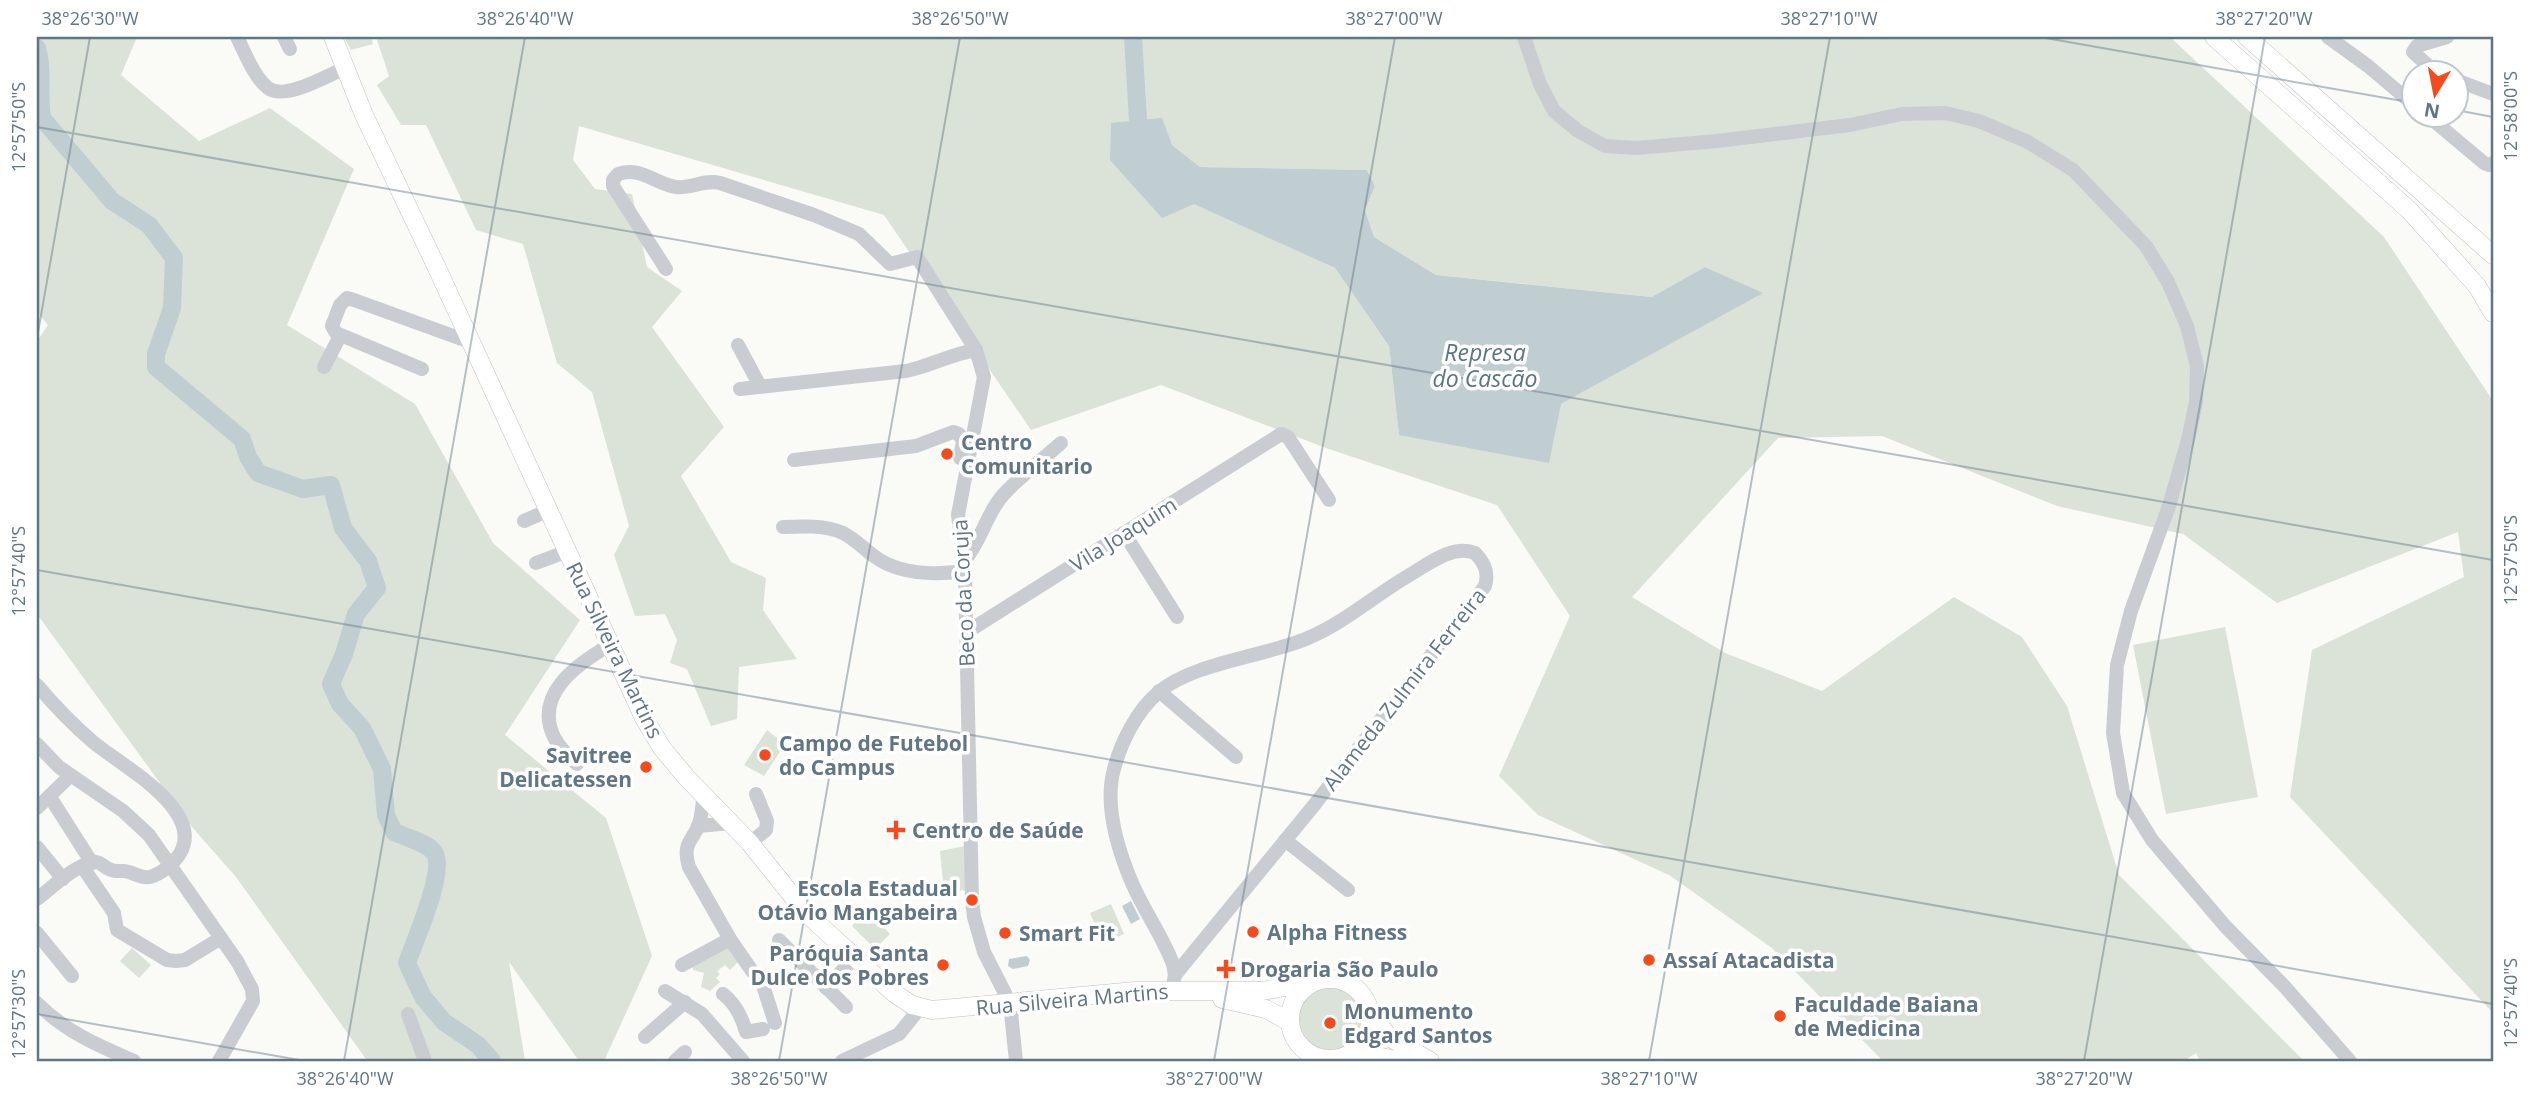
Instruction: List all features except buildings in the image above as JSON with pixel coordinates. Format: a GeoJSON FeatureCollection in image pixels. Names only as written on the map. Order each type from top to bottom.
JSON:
{"type":"FeatureCollection","features":[{"type":"Feature","properties":{"kind":"main road","name":"Rua Silveira Martins"},"geometry":{"type":"LineString","coordinates":[[332,37],[364,116],[549,510],[643,718],[662,748],[750,843],[806,913],[894,993],[920,1008],[944,1010],[1137,991],[1174,983],[1266,1009],[1292,1031]]}},
{"type":"Feature","properties":{"kind":"main road"},"geometry":{"type":"LineString","coordinates":[[2214,37],[2409,210],[2477,286],[2493,313]]}},
{"type":"Feature","properties":{"kind":"main road"},"geometry":{"type":"LineString","coordinates":[[2246,37],[2493,255]]}},
{"type":"Feature","properties":{"kind":"main road"},"geometry":{"type":"LineString","coordinates":[[1296,1061],[1292,1006],[1300,992],[1313,982],[1331,979],[1349,984],[1363,996],[1370,1013],[1389,1037],[1430,1061]]}},
{"type":"Feature","properties":{"kind":"main road","name":"Rua Silveira Martins"},"geometry":{"type":"LineString","coordinates":[[1202,992],[1218,989],[1262,990],[1313,982]]}},
{"type":"Feature","properties":{"kind":"main road"},"geometry":{"type":"LineString","coordinates":[[1292,1031],[1305,1051],[1318,1058],[1332,1060],[1354,1051],[1364,1041],[1370,1013]]}},
{"type":"Feature","properties":{"kind":"main road"},"geometry":{"type":"LineString","coordinates":[[1354,1051],[1401,1061]]}},
{"type":"Feature","properties":{"kind":"street"},"geometry":{"type":"LineString","coordinates":[[237,37],[265,85],[275,92],[296,89],[345,68]]}},
{"type":"Feature","properties":{"kind":"street"},"geometry":{"type":"LineString","coordinates":[[1524,37],[1540,84],[1554,111],[1578,131],[1605,146],[1636,148],[1717,141],[1850,125],[1902,114],[1945,113],[1979,121],[2028,142],[2073,170],[2146,246],[2168,282],[2187,326],[2197,366],[2196,402],[2169,506],[2131,611],[2117,665],[2113,733],[2123,793],[2160,850],[2225,926],[2285,987],[2350,1061]]}},
{"type":"Feature","properties":{"kind":"street"},"geometry":{"type":"LineString","coordinates":[[2328,37],[2400,93]]}},
{"type":"Feature","properties":{"kind":"street"},"geometry":{"type":"LineString","coordinates":[[2422,60],[2414,53],[2414,48],[2447,37]]}},
{"type":"Feature","properties":{"kind":"street"},"geometry":{"type":"LineString","coordinates":[[2470,85],[2493,94]]}},
{"type":"Feature","properties":{"kind":"street"},"geometry":{"type":"LineString","coordinates":[[2445,130],[2484,163],[2493,163]]}},
{"type":"Feature","properties":{"kind":"street","name":"Beco da Coruja"},"geometry":{"type":"LineString","coordinates":[[666,269],[613,186],[612,180],[618,174],[639,172],[668,185],[681,187],[708,182],[720,183],[814,215],[859,234],[890,264],[916,257],[975,350],[984,377],[958,515],[967,632],[969,812],[974,917],[984,952],[1010,1003]]}},
{"type":"Feature","properties":{"kind":"street"},"geometry":{"type":"LineString","coordinates":[[422,369],[341,336],[332,326],[340,305],[347,298],[470,342]]}},
{"type":"Feature","properties":{"kind":"street"},"geometry":{"type":"LineString","coordinates":[[324,367],[341,336]]}},
{"type":"Feature","properties":{"kind":"street"},"geometry":{"type":"LineString","coordinates":[[738,345],[760,386]]}},
{"type":"Feature","properties":{"kind":"street"},"geometry":{"type":"LineString","coordinates":[[740,389],[906,371],[975,350]]}},
{"type":"Feature","properties":{"kind":"street"},"geometry":{"type":"LineString","coordinates":[[794,460],[916,446],[949,432],[958,434],[963,441],[955,485],[958,515]]}},
{"type":"Feature","properties":{"kind":"street","name":"Vila Joaquim"},"geometry":{"type":"LineString","coordinates":[[967,632],[1279,435],[1288,436],[1329,500]]}},
{"type":"Feature","properties":{"kind":"street"},"geometry":{"type":"LineString","coordinates":[[783,527],[804,526],[843,533],[877,558],[896,567],[936,573],[964,566],[1003,495],[1061,443]]}},
{"type":"Feature","properties":{"kind":"street"},"geometry":{"type":"LineString","coordinates":[[524,521],[549,510]]}},
{"type":"Feature","properties":{"kind":"street"},"geometry":{"type":"LineString","coordinates":[[1124,533],[1177,617]]}},
{"type":"Feature","properties":{"kind":"street"},"geometry":{"type":"LineString","coordinates":[[536,563],[568,551]]}},
{"type":"Feature","properties":{"kind":"street","name":"Alameda Zulmira Ferreira"},"geometry":{"type":"LineString","coordinates":[[1470,551],[1481,558],[1486,568],[1485,586],[1174,983],[1168,952],[1132,883],[1119,845],[1111,801],[1113,772],[1119,753],[1137,718],[1159,691],[1185,676],[1305,639],[1328,629],[1391,586],[1448,554],[1470,551]]}},
{"type":"Feature","properties":{"kind":"street"},"geometry":{"type":"LineString","coordinates":[[577,764],[555,740],[548,713],[551,698],[569,673],[584,660],[610,645]]}},
{"type":"Feature","properties":{"kind":"street"},"geometry":{"type":"LineString","coordinates":[[37,685],[68,719],[96,744],[142,777],[179,816],[185,835],[184,845],[171,865],[156,874],[145,877],[125,871],[116,872],[100,863],[87,864],[37,899]]}},
{"type":"Feature","properties":{"kind":"street"},"geometry":{"type":"LineString","coordinates":[[1159,691],[1236,757]]}},
{"type":"Feature","properties":{"kind":"street"},"geometry":{"type":"LineString","coordinates":[[37,744],[70,776],[137,822],[161,849],[237,961],[252,989],[251,1008],[219,1061]]}},
{"type":"Feature","properties":{"kind":"street"},"geometry":{"type":"LineString","coordinates":[[37,808],[70,776]]}},
{"type":"Feature","properties":{"kind":"street"},"geometry":{"type":"LineString","coordinates":[[750,843],[766,830],[767,821],[756,794]]}},
{"type":"Feature","properties":{"kind":"street"},"geometry":{"type":"LineString","coordinates":[[704,795],[698,826],[690,837],[686,858],[730,939],[752,971],[760,976],[764,983],[769,1026],[746,1032],[739,1011],[723,994]]}},
{"type":"Feature","properties":{"kind":"street"},"geometry":{"type":"LineString","coordinates":[[50,797],[114,913],[117,930],[167,960],[185,960],[221,938]]}},
{"type":"Feature","properties":{"kind":"street"},"geometry":{"type":"LineString","coordinates":[[698,826],[731,823]]}},
{"type":"Feature","properties":{"kind":"street"},"geometry":{"type":"LineString","coordinates":[[1285,840],[1348,890]]}},
{"type":"Feature","properties":{"kind":"street"},"geometry":{"type":"LineString","coordinates":[[38,850],[63,879]]}},
{"type":"Feature","properties":{"kind":"street"},"geometry":{"type":"LineString","coordinates":[[37,933],[72,975]]}},
{"type":"Feature","properties":{"kind":"street"},"geometry":{"type":"LineString","coordinates":[[682,965],[730,939]]}},
{"type":"Feature","properties":{"kind":"street"},"geometry":{"type":"LineString","coordinates":[[779,940],[846,1007]]}},
{"type":"Feature","properties":{"kind":"street"},"geometry":{"type":"LineString","coordinates":[[826,988],[854,958]]}},
{"type":"Feature","properties":{"kind":"street"},"geometry":{"type":"LineString","coordinates":[[665,991],[702,1014],[743,1061]]}},
{"type":"Feature","properties":{"kind":"street"},"geometry":{"type":"LineString","coordinates":[[645,1037],[685,1002]]}},
{"type":"Feature","properties":{"kind":"street"},"geometry":{"type":"LineString","coordinates":[[37,1003],[52,1019],[68,1030],[134,1061]]}},
{"type":"Feature","properties":{"kind":"street"},"geometry":{"type":"LineString","coordinates":[[1010,1003],[1016,1061]]}},
{"type":"Feature","properties":{"kind":"street"},"geometry":{"type":"LineString","coordinates":[[842,1061],[868,1056],[899,1034],[920,1008]]}},
{"type":"Feature","properties":{"kind":"street"},"geometry":{"type":"LineString","coordinates":[[408,1014],[425,1061]]}},
{"type":"Feature","properties":{"kind":"shaded area"},"geometry":{"type":"Polygon","coordinates":[[[37,37],[137,37],[121,75],[199,141],[270,108],[354,169],[287,325],[415,404],[493,543],[580,620],[505,735],[606,818],[652,956],[604,1061],[579,1061],[509,962],[525,1061],[366,1059],[236,877],[192,827],[37,614],[37,341],[48,325],[37,312],[37,37]]]}},
{"type":"Feature","properties":{"kind":"shaded area"},"geometry":{"type":"Polygon","coordinates":[[[344,37],[371,37],[373,44],[351,50],[344,37]]]}},
{"type":"Feature","properties":{"kind":"shaded area"},"geometry":{"type":"Polygon","coordinates":[[[376,37],[2170,37],[2384,237],[2493,401],[2493,1013],[2290,797],[2312,650],[2464,577],[2458,532],[2277,603],[2183,534],[2057,506],[1882,436],[1778,438],[1632,597],[1725,653],[1822,691],[1954,597],[2022,637],[2067,706],[2119,875],[2304,1061],[2200,1061],[2196,1053],[2184,1061],[1883,1061],[1772,948],[1669,875],[1538,815],[1499,776],[1570,616],[1497,505],[1326,448],[1161,385],[1031,430],[884,215],[579,126],[573,160],[595,189],[632,194],[647,267],[682,291],[652,327],[724,427],[681,476],[731,562],[766,578],[763,610],[797,659],[739,667],[737,719],[711,726],[687,669],[670,663],[677,640],[665,614],[635,616],[614,555],[629,526],[592,392],[557,363],[523,244],[476,230],[426,125],[401,125],[377,85],[389,76],[376,37]],[[1161,119],[1194,203],[1335,268],[1389,346],[1399,435],[1561,404],[1762,293],[1705,267],[1653,297],[1436,275],[1374,237],[1365,210],[1375,186],[1367,170],[1200,167],[1172,145],[1161,119]]]}},
{"type":"Feature","properties":{"kind":"shaded area"},"geometry":{"type":"Polygon","coordinates":[[[2225,627],[2258,797],[2166,814],[2133,645],[2225,627]]]}},
{"type":"Feature","properties":{"kind":"shaded area","name":"Campo de Futebol do Campus"},"geometry":{"type":"Polygon","coordinates":[[[767,730],[785,744],[764,776],[744,765],[767,730]]]}},
{"type":"Feature","properties":{"kind":"shaded area"},"geometry":{"type":"Polygon","coordinates":[[[965,846],[967,890],[944,892],[940,851],[965,846]]]}},
{"type":"Feature","properties":{"kind":"shaded area"},"geometry":{"type":"Polygon","coordinates":[[[1111,904],[1124,934],[1103,943],[1090,913],[1111,904]]]}},
{"type":"Feature","properties":{"kind":"shaded area"},"geometry":{"type":"Polygon","coordinates":[[[867,909],[890,934],[875,949],[852,926],[867,909]]]}},
{"type":"Feature","properties":{"kind":"shaded area"},"geometry":{"type":"Polygon","coordinates":[[[729,947],[740,960],[730,970],[725,965],[717,971],[720,974],[716,978],[720,982],[710,991],[701,987],[704,973],[693,970],[693,964],[729,947]]]}},
{"type":"Feature","properties":{"kind":"shaded area"},"geometry":{"type":"Polygon","coordinates":[[[132,948],[151,965],[139,978],[120,961],[132,948]]]}},
{"type":"Feature","properties":{"kind":"shaded area"},"geometry":{"type":"Polygon","coordinates":[[[1329,986],[1352,996],[1362,1019],[1352,1042],[1329,1052],[1306,1042],[1296,1019],[1306,996],[1329,986]]]}},
{"type":"Feature","properties":{"kind":"water","name":"Represa do Cascão"},"geometry":{"type":"Polygon","coordinates":[[[1162,118],[1172,145],[1200,167],[1367,170],[1375,186],[1365,210],[1374,237],[1436,275],[1652,297],[1705,267],[1763,293],[1561,404],[1549,463],[1399,435],[1389,346],[1335,268],[1194,204],[1162,218],[1110,160],[1111,123],[1162,118]]]}},
{"type":"Feature","properties":{"kind":"water"},"geometry":{"type":"Polygon","coordinates":[[[1131,901],[1140,919],[1131,924],[1122,906],[1131,901]]]}},
{"type":"Feature","properties":{"kind":"water"},"geometry":{"type":"Polygon","coordinates":[[[1027,956],[1030,960],[1028,966],[1013,969],[1008,966],[1009,959],[1027,956]]]}},
{"type":"Feature","properties":{"kind":"waterway"},"geometry":{"type":"LineString","coordinates":[[1133,37],[1141,144]]}},
{"type":"Feature","properties":{"kind":"waterway"},"geometry":{"type":"LineString","coordinates":[[37,48],[42,118],[112,201],[149,225],[174,258],[172,308],[156,354],[156,367],[242,439],[248,457],[258,473],[303,489],[331,485],[343,528],[368,561],[377,588],[356,614],[344,654],[331,684],[340,704],[362,728],[382,769],[386,815],[394,832],[426,846],[434,852],[437,861],[433,889],[407,963],[423,997],[444,1022],[478,1045],[492,1061]]}},
{"type":"Feature","properties":{"kind":"place","name":"Centro Comunitario"},"geometry":{"type":"Point","coordinates":[947,454]}},
{"type":"Feature","properties":{"kind":"place","name":"Campo de Futebol do Campus"},"geometry":{"type":"Point","coordinates":[765,755]}},
{"type":"Feature","properties":{"kind":"place","name":"Savitree Delicatessen"},"geometry":{"type":"Point","coordinates":[646,767]}},
{"type":"Feature","properties":{"kind":"place","name":"Centro de Saúde"},"geometry":{"type":"Point","coordinates":[896,830]}},
{"type":"Feature","properties":{"kind":"place","name":"Escola Estadual Otávio Mangabeira"},"geometry":{"type":"Point","coordinates":[972,900]}},
{"type":"Feature","properties":{"kind":"place","name":"Alpha Fitness"},"geometry":{"type":"Point","coordinates":[1253,932]}},
{"type":"Feature","properties":{"kind":"place","name":"Smart Fit"},"geometry":{"type":"Point","coordinates":[1005,933]}},
{"type":"Feature","properties":{"kind":"place","name":"Assaí Atacadista"},"geometry":{"type":"Point","coordinates":[1649,960]}},
{"type":"Feature","properties":{"kind":"place","name":"Paróquia Santa Dulce dos Pobres"},"geometry":{"type":"Point","coordinates":[943,965]}},
{"type":"Feature","properties":{"kind":"place","name":"Drogaria São Paulo"},"geometry":{"type":"Point","coordinates":[1226,969]}},
{"type":"Feature","properties":{"kind":"place","name":"Faculdade Baiana de Medicina"},"geometry":{"type":"Point","coordinates":[1780,1016]}},
{"type":"Feature","properties":{"kind":"place","name":"Monumento Edgard Santos"},"geometry":{"type":"Point","coordinates":[1330,1023]}}]}
